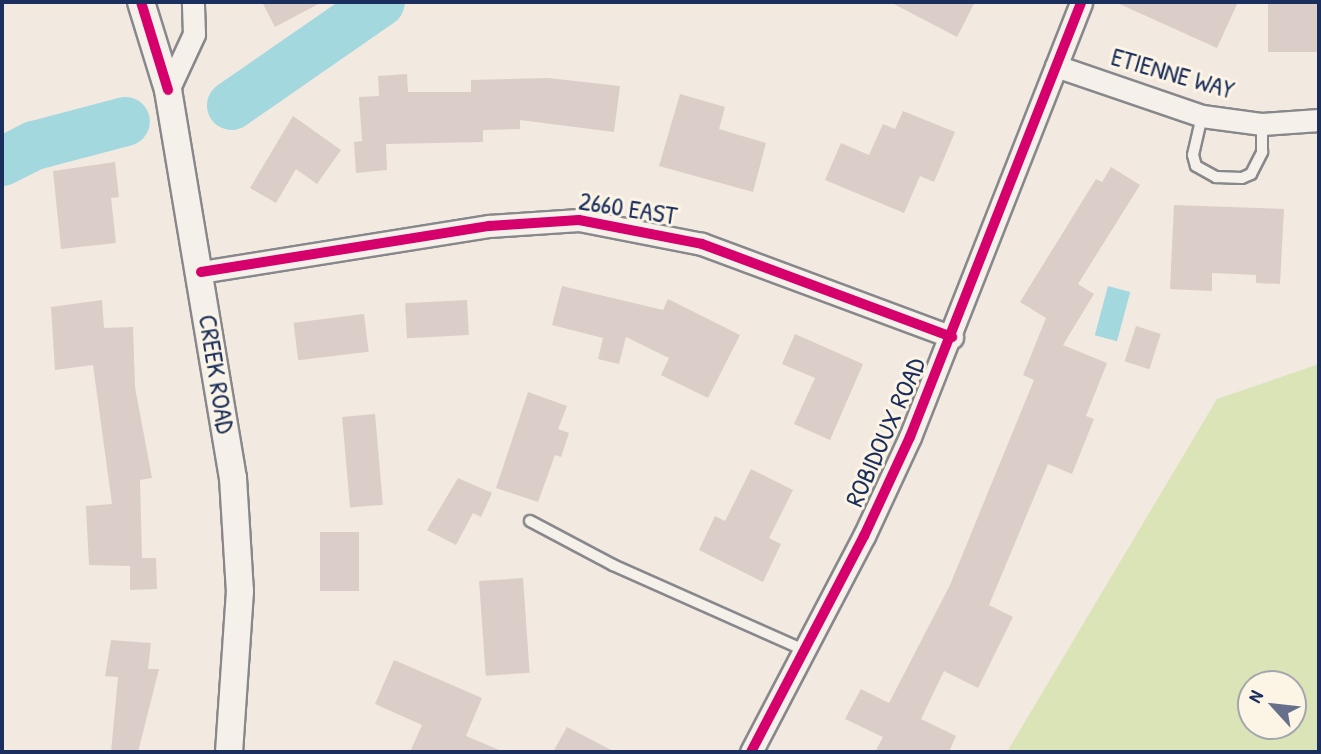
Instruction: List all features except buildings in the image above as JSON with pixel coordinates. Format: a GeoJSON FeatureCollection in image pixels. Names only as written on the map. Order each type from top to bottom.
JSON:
{"type":"FeatureCollection","features":[{"type":"Feature","properties":{"kind":"street","name":"CREEK ROAD"},"geometry":{"type":"LineString","coordinates":[[141,2],[168,90],[201,272],[238,531],[239,648],[229,752]]}},
{"type":"Feature","properties":{"kind":"street"},"geometry":{"type":"LineString","coordinates":[[168,90],[194,34],[194,2]]}},
{"type":"Feature","properties":{"kind":"street","name":"ROBIDOUX ROAD"},"geometry":{"type":"LineString","coordinates":[[751,752],[864,536],[952,337],[1080,2]]}},
{"type":"Feature","properties":{"kind":"street","name":"ETIENNE WAY"},"geometry":{"type":"LineString","coordinates":[[1056,66],[1202,116],[1262,124],[1319,120]]}},
{"type":"Feature","properties":{"kind":"street","name":"2660 EAST"},"geometry":{"type":"LineString","coordinates":[[201,272],[489,226],[579,220],[702,244],[952,337]]}},
{"type":"Feature","properties":{"kind":"lane"},"geometry":{"type":"LineString","coordinates":[[1202,116],[1192,155],[1196,166],[1216,177],[1242,178],[1251,174],[1262,152],[1262,124]]}},
{"type":"Feature","properties":{"kind":"lane"},"geometry":{"type":"LineString","coordinates":[[530,521],[613,565],[804,650]]}},
{"type":"Feature","properties":{"kind":"green space"},"geometry":{"type":"Polygon","coordinates":[[[1319,364],[1319,752],[1007,752],[1217,399],[1319,364]]]}},
{"type":"Feature","properties":{"kind":"water"},"geometry":{"type":"Polygon","coordinates":[[[1108,286],[1130,292],[1117,341],[1095,335],[1108,286]]]}},
{"type":"Feature","properties":{"kind":"waterway"},"geometry":{"type":"LineString","coordinates":[[231,105],[380,2]]}},
{"type":"Feature","properties":{"kind":"waterway"},"geometry":{"type":"LineString","coordinates":[[2,161],[34,145],[125,121]]}},
{"type":"Feature","properties":{"kind":"cycle path"},"geometry":{"type":"LineString","coordinates":[[141,2],[168,90]]}},
{"type":"Feature","properties":{"kind":"cycle path"},"geometry":{"type":"LineString","coordinates":[[751,752],[864,536],[910,437],[1081,2]]}},
{"type":"Feature","properties":{"kind":"cycle path"},"geometry":{"type":"LineString","coordinates":[[201,272],[489,226],[579,220],[702,244],[952,337]]}}]}
